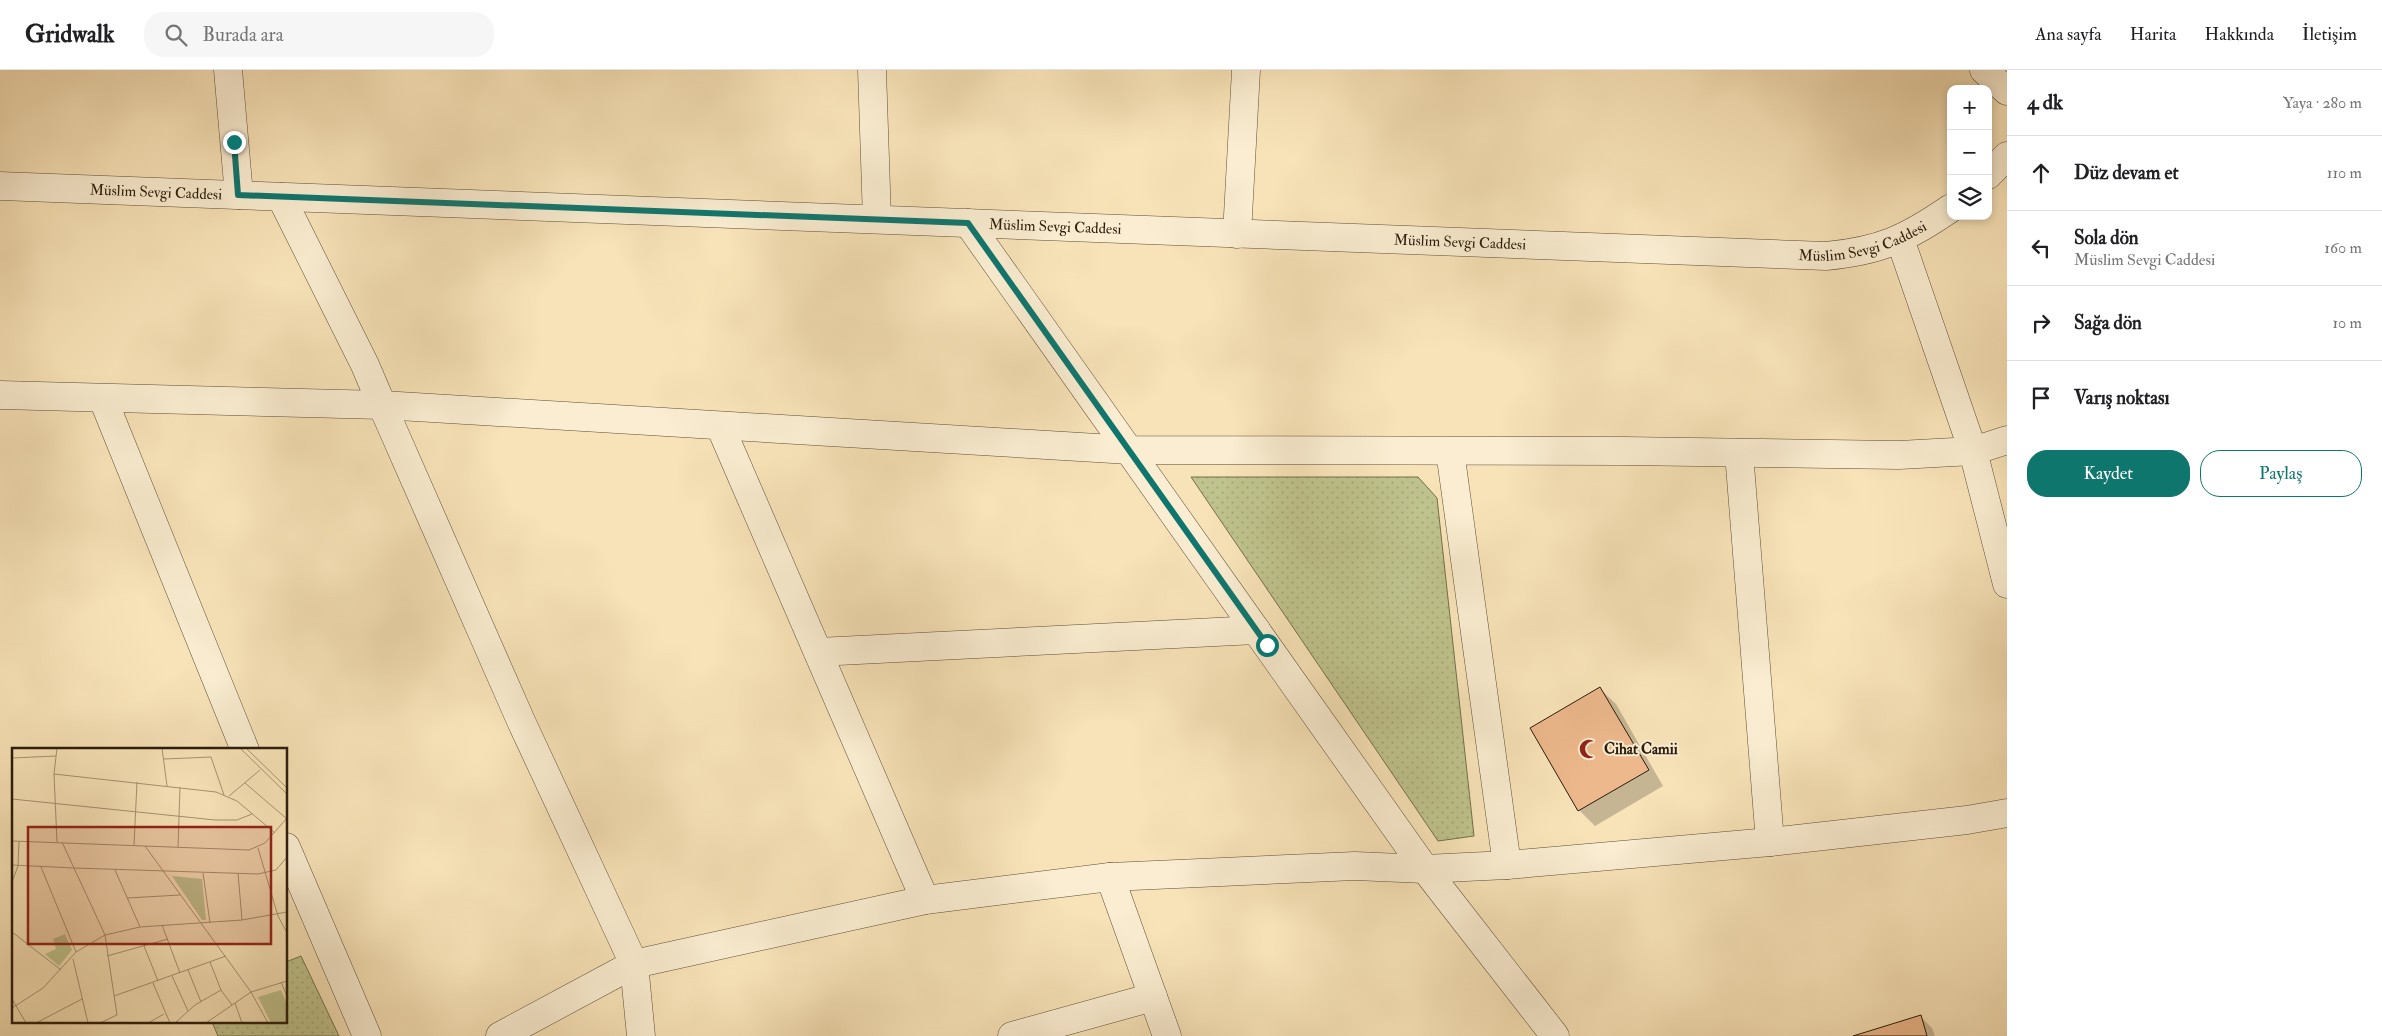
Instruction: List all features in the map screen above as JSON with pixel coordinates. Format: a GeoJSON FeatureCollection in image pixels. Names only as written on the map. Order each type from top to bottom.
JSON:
{"type":"FeatureCollection","features":[{"type":"Feature","properties":{"kind":"street"},"geometry":{"type":"LineString","coordinates":[[228,70],[238,195]]}},
{"type":"Feature","properties":{"kind":"street"},"geometry":{"type":"LineString","coordinates":[[872,70],[877,220]]}},
{"type":"Feature","properties":{"kind":"street"},"geometry":{"type":"LineString","coordinates":[[1237,234],[1246,70]]}},
{"type":"Feature","properties":{"kind":"street"},"geometry":{"type":"LineString","coordinates":[[1984,70],[2007,91]]}},
{"type":"Feature","properties":{"kind":"street"},"geometry":{"type":"LineString","coordinates":[[1992,171],[2007,156]]}},
{"type":"Feature","properties":{"kind":"street","name":"Müslim Sevgi Caddesi"},"geometry":{"type":"LineString","coordinates":[[0,186],[1826,256],[1858,253],[1889,245],[1922,228],[1947,211]]}},
{"type":"Feature","properties":{"kind":"street"},"geometry":{"type":"LineString","coordinates":[[281,197],[365,365],[520,721],[634,964],[641,1036]]}},
{"type":"Feature","properties":{"kind":"street"},"geometry":{"type":"LineString","coordinates":[[968,223],[1425,869],[1555,1036]]}},
{"type":"Feature","properties":{"kind":"street"},"geometry":{"type":"LineString","coordinates":[[1900,239],[1973,450],[2007,584]]}},
{"type":"Feature","properties":{"kind":"street"},"geometry":{"type":"LineString","coordinates":[[0,395],[382,405],[1130,450],[1450,450],[1899,455],[1973,450],[2007,440]]}},
{"type":"Feature","properties":{"kind":"street"},"geometry":{"type":"LineString","coordinates":[[103,399],[244,748]]}},
{"type":"Feature","properties":{"kind":"street"},"geometry":{"type":"LineString","coordinates":[[720,426],[925,900]]}},
{"type":"Feature","properties":{"kind":"street"},"geometry":{"type":"LineString","coordinates":[[1450,450],[1507,865]]}},
{"type":"Feature","properties":{"kind":"street"},"geometry":{"type":"LineString","coordinates":[[1739,452],[1770,842]]}},
{"type":"Feature","properties":{"kind":"street"},"geometry":{"type":"LineString","coordinates":[[818,652],[1256,630]]}},
{"type":"Feature","properties":{"kind":"street"},"geometry":{"type":"LineString","coordinates":[[500,1036],[634,964],[925,900],[1110,877],[1355,866],[1425,869],[1507,865],[1770,842],[1967,820],[2007,813]]}},
{"type":"Feature","properties":{"kind":"street"},"geometry":{"type":"LineString","coordinates":[[288,851],[367,1036]]}},
{"type":"Feature","properties":{"kind":"street"},"geometry":{"type":"LineString","coordinates":[[1110,877],[1166,1036]]}},
{"type":"Feature","properties":{"kind":"street"},"geometry":{"type":"LineString","coordinates":[[1012,1036],[1153,997]]}},
{"type":"Feature","properties":{"kind":"green space"},"geometry":{"type":"Polygon","coordinates":[[[1191,477],[1418,477],[1437,498],[1474,836],[1438,841],[1191,477]]]}},
{"type":"Feature","properties":{"kind":"green space"},"geometry":{"type":"Polygon","coordinates":[[[301,956],[339,1036],[218,1036],[213,1024],[288,1024],[288,961],[301,956]]]}},
{"type":"Feature","properties":{"kind":"building","name":"Cihat Camii"},"geometry":{"type":"Polygon","coordinates":[[[1600,687],[1649,770],[1578,811],[1530,728],[1600,687]]]}},
{"type":"Feature","properties":{"kind":"building"},"geometry":{"type":"Polygon","coordinates":[[[1921,1015],[1927,1036],[1853,1036],[1921,1015]]]}},
{"type":"Feature","properties":{"kind":"place","name":"Cihat Camii"},"geometry":{"type":"Point","coordinates":[1589,749]}},
{"type":"Feature","properties":{"kind":"route"},"geometry":{"type":"LineString","coordinates":[[234,142],[238,195],[968,223],[1267,645]]}}]}
